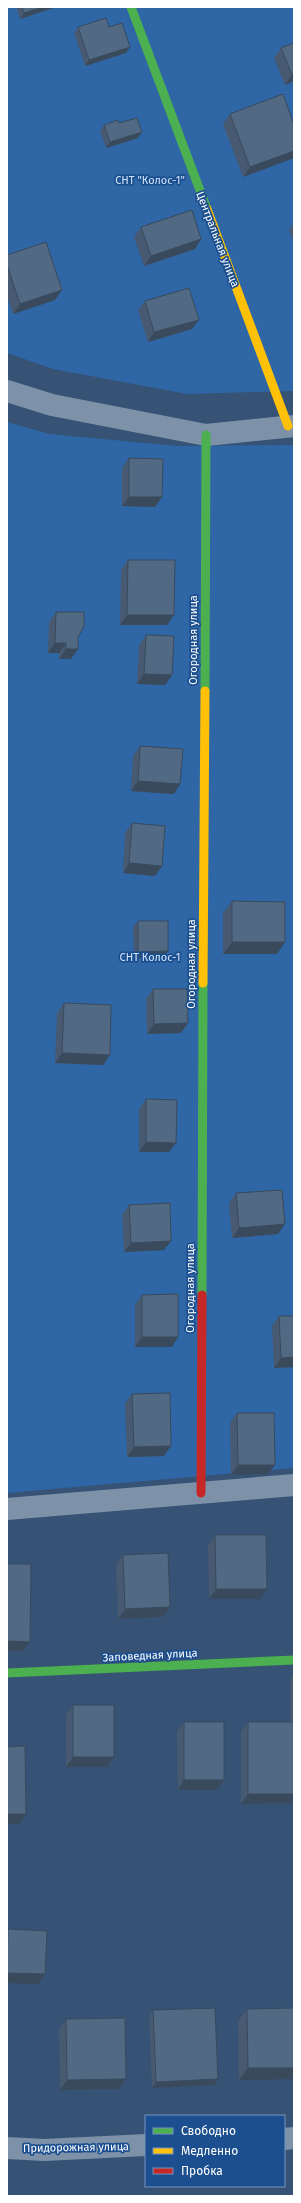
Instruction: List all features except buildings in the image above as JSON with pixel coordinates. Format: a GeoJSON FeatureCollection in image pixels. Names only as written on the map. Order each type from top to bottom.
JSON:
{"type":"FeatureCollection","features":[{"type":"Feature","properties":{"kind":"street","name":"Центральная улица"},"geometry":{"type":"LineString","coordinates":[[7,390],[52,405],[206,435],[291,426],[131,7]]}},
{"type":"Feature","properties":{"kind":"street","name":"Огородная улица"},"geometry":{"type":"LineString","coordinates":[[201,1493],[206,435]]}},
{"type":"Feature","properties":{"kind":"street"},"geometry":{"type":"LineString","coordinates":[[7,1509],[294,1485]]}},
{"type":"Feature","properties":{"kind":"street","name":"Заповедная улица"},"geometry":{"type":"LineString","coordinates":[[7,1673],[294,1660]]}},
{"type":"Feature","properties":{"kind":"street","name":"Придорожная улица"},"geometry":{"type":"LineString","coordinates":[[7,2148],[44,2150],[145,2146]]}},
{"type":"Feature","properties":{"kind":"green space","name":"СНТ \"Колос-1\""},"geometry":{"type":"Polygon","coordinates":[[[7,7],[294,7],[294,391],[187,394],[53,369],[7,353],[7,7]]]}},
{"type":"Feature","properties":{"kind":"green space","name":"СНТ Колос-1"},"geometry":{"type":"Polygon","coordinates":[[[7,422],[50,434],[177,446],[294,445],[294,1468],[7,1493],[7,422]]]}},
{"type":"Feature","properties":{"kind":"traffic: fast"},"geometry":{"type":"LineString","coordinates":[[131,7],[207,209]]}},
{"type":"Feature","properties":{"kind":"traffic: fast"},"geometry":{"type":"LineString","coordinates":[[205,691],[206,435]]}},
{"type":"Feature","properties":{"kind":"traffic: fast"},"geometry":{"type":"LineString","coordinates":[[202,1295],[203,983]]}},
{"type":"Feature","properties":{"kind":"traffic: fast"},"geometry":{"type":"LineString","coordinates":[[7,1673],[294,1660]]}},
{"type":"Feature","properties":{"kind":"traffic: slow"},"geometry":{"type":"LineString","coordinates":[[207,209],[288,426]]}},
{"type":"Feature","properties":{"kind":"traffic: slow"},"geometry":{"type":"LineString","coordinates":[[203,983],[205,691]]}},
{"type":"Feature","properties":{"kind":"traffic: jam"},"geometry":{"type":"LineString","coordinates":[[201,1493],[202,1295]]}}]}
